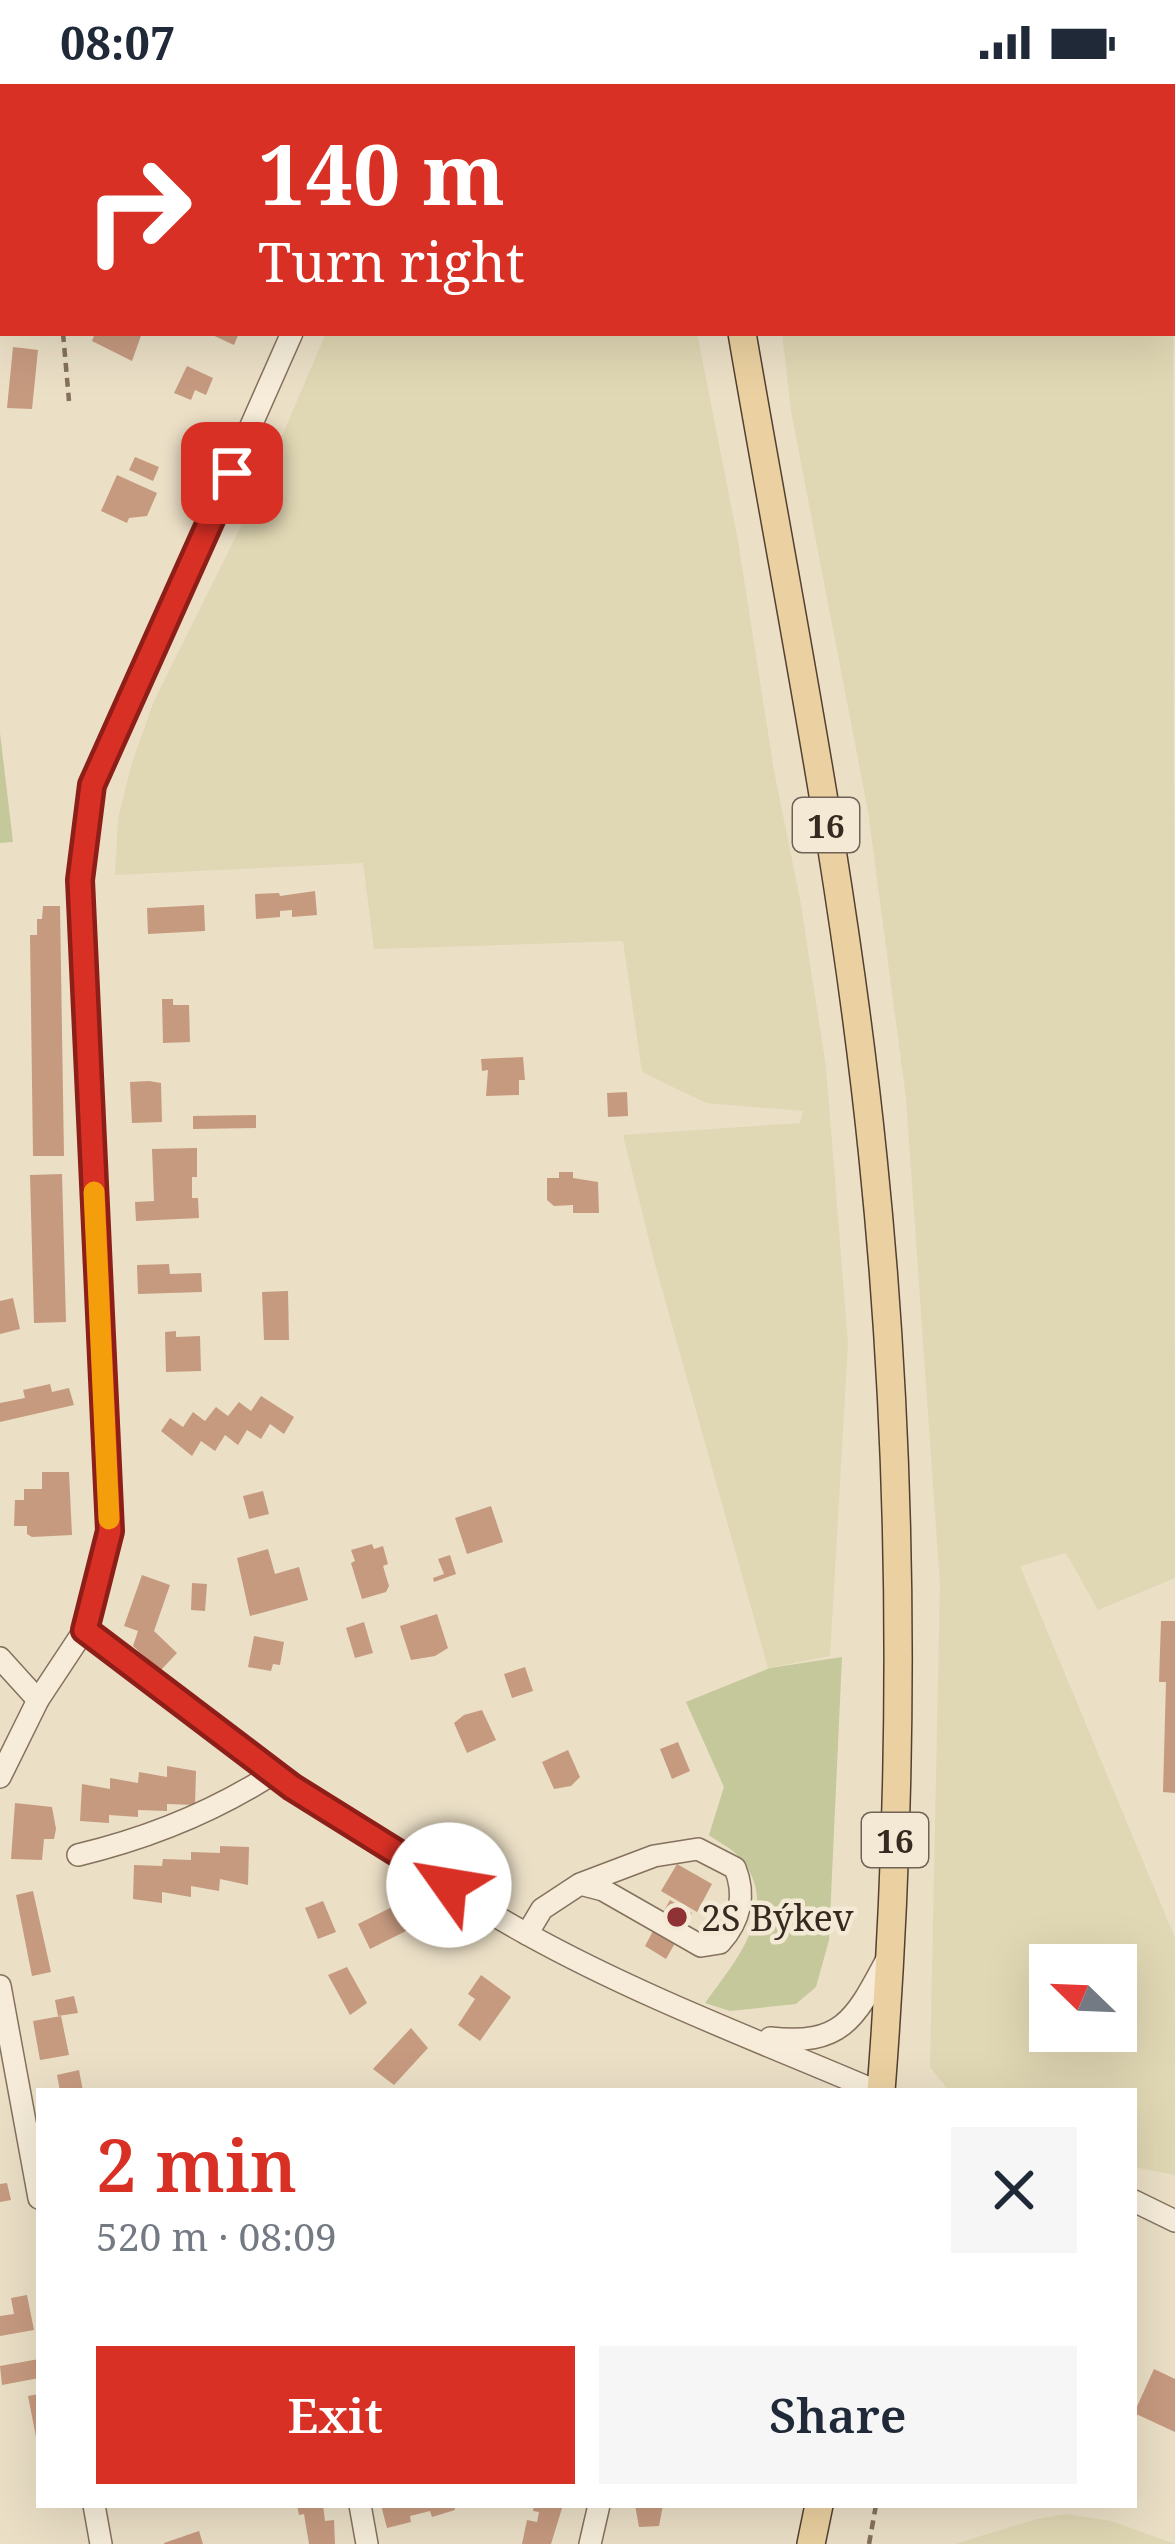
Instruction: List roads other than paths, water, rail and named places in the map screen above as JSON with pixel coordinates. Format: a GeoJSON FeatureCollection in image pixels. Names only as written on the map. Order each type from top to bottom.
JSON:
{"type":"FeatureCollection","features":[{"type":"Feature","properties":{"kind":"main road","name":"16"},"geometry":{"type":"LineString","coordinates":[[743,336],[835,873],[873,1156],[887,1320],[899,1586],[892,1951],[879,2088]]}},
{"type":"Feature","properties":{"kind":"main road"},"geometry":{"type":"LineString","coordinates":[[811,2544],[818,2508]]}},
{"type":"Feature","properties":{"kind":"street"},"geometry":{"type":"LineString","coordinates":[[0,1777],[38,1700],[85,1630],[110,1531],[80,880],[92,785],[291,336]]}},
{"type":"Feature","properties":{"kind":"street"},"geometry":{"type":"LineString","coordinates":[[85,1630],[274,1773],[527,1934],[644,1992],[872,2088]]}},
{"type":"Feature","properties":{"kind":"street"},"geometry":{"type":"LineString","coordinates":[[2,1668],[38,1700]]}},
{"type":"Feature","properties":{"kind":"street"},"geometry":{"type":"LineString","coordinates":[[78,1856],[141,1840],[224,1805],[274,1773]]}},
{"type":"Feature","properties":{"kind":"street"},"geometry":{"type":"LineString","coordinates":[[527,1934],[542,1909],[580,1884],[654,1856],[698,1849],[736,1868],[743,1886],[735,1926],[720,1943],[701,1946],[603,1890],[580,1884]]}},
{"type":"Feature","properties":{"kind":"street"},"geometry":{"type":"LineString","coordinates":[[746,2036],[806,2042],[856,2018],[892,1951]]}},
{"type":"Feature","properties":{"kind":"street"},"geometry":{"type":"LineString","coordinates":[[0,1986],[36,2182]]}},
{"type":"Feature","properties":{"kind":"street"},"geometry":{"type":"LineString","coordinates":[[1137,2203],[1175,2222]]}},
{"type":"Feature","properties":{"kind":"street"},"geometry":{"type":"LineString","coordinates":[[95,2508],[101,2544]]}},
{"type":"Feature","properties":{"kind":"street"},"geometry":{"type":"LineString","coordinates":[[361,2508],[367,2544]]}},
{"type":"Feature","properties":{"kind":"street"},"geometry":{"type":"LineString","coordinates":[[590,2544],[598,2508]]}},
{"type":"Feature","properties":{"kind":"place","name":"2S Býkev"},"geometry":{"type":"Point","coordinates":[677,1917]}}]}
